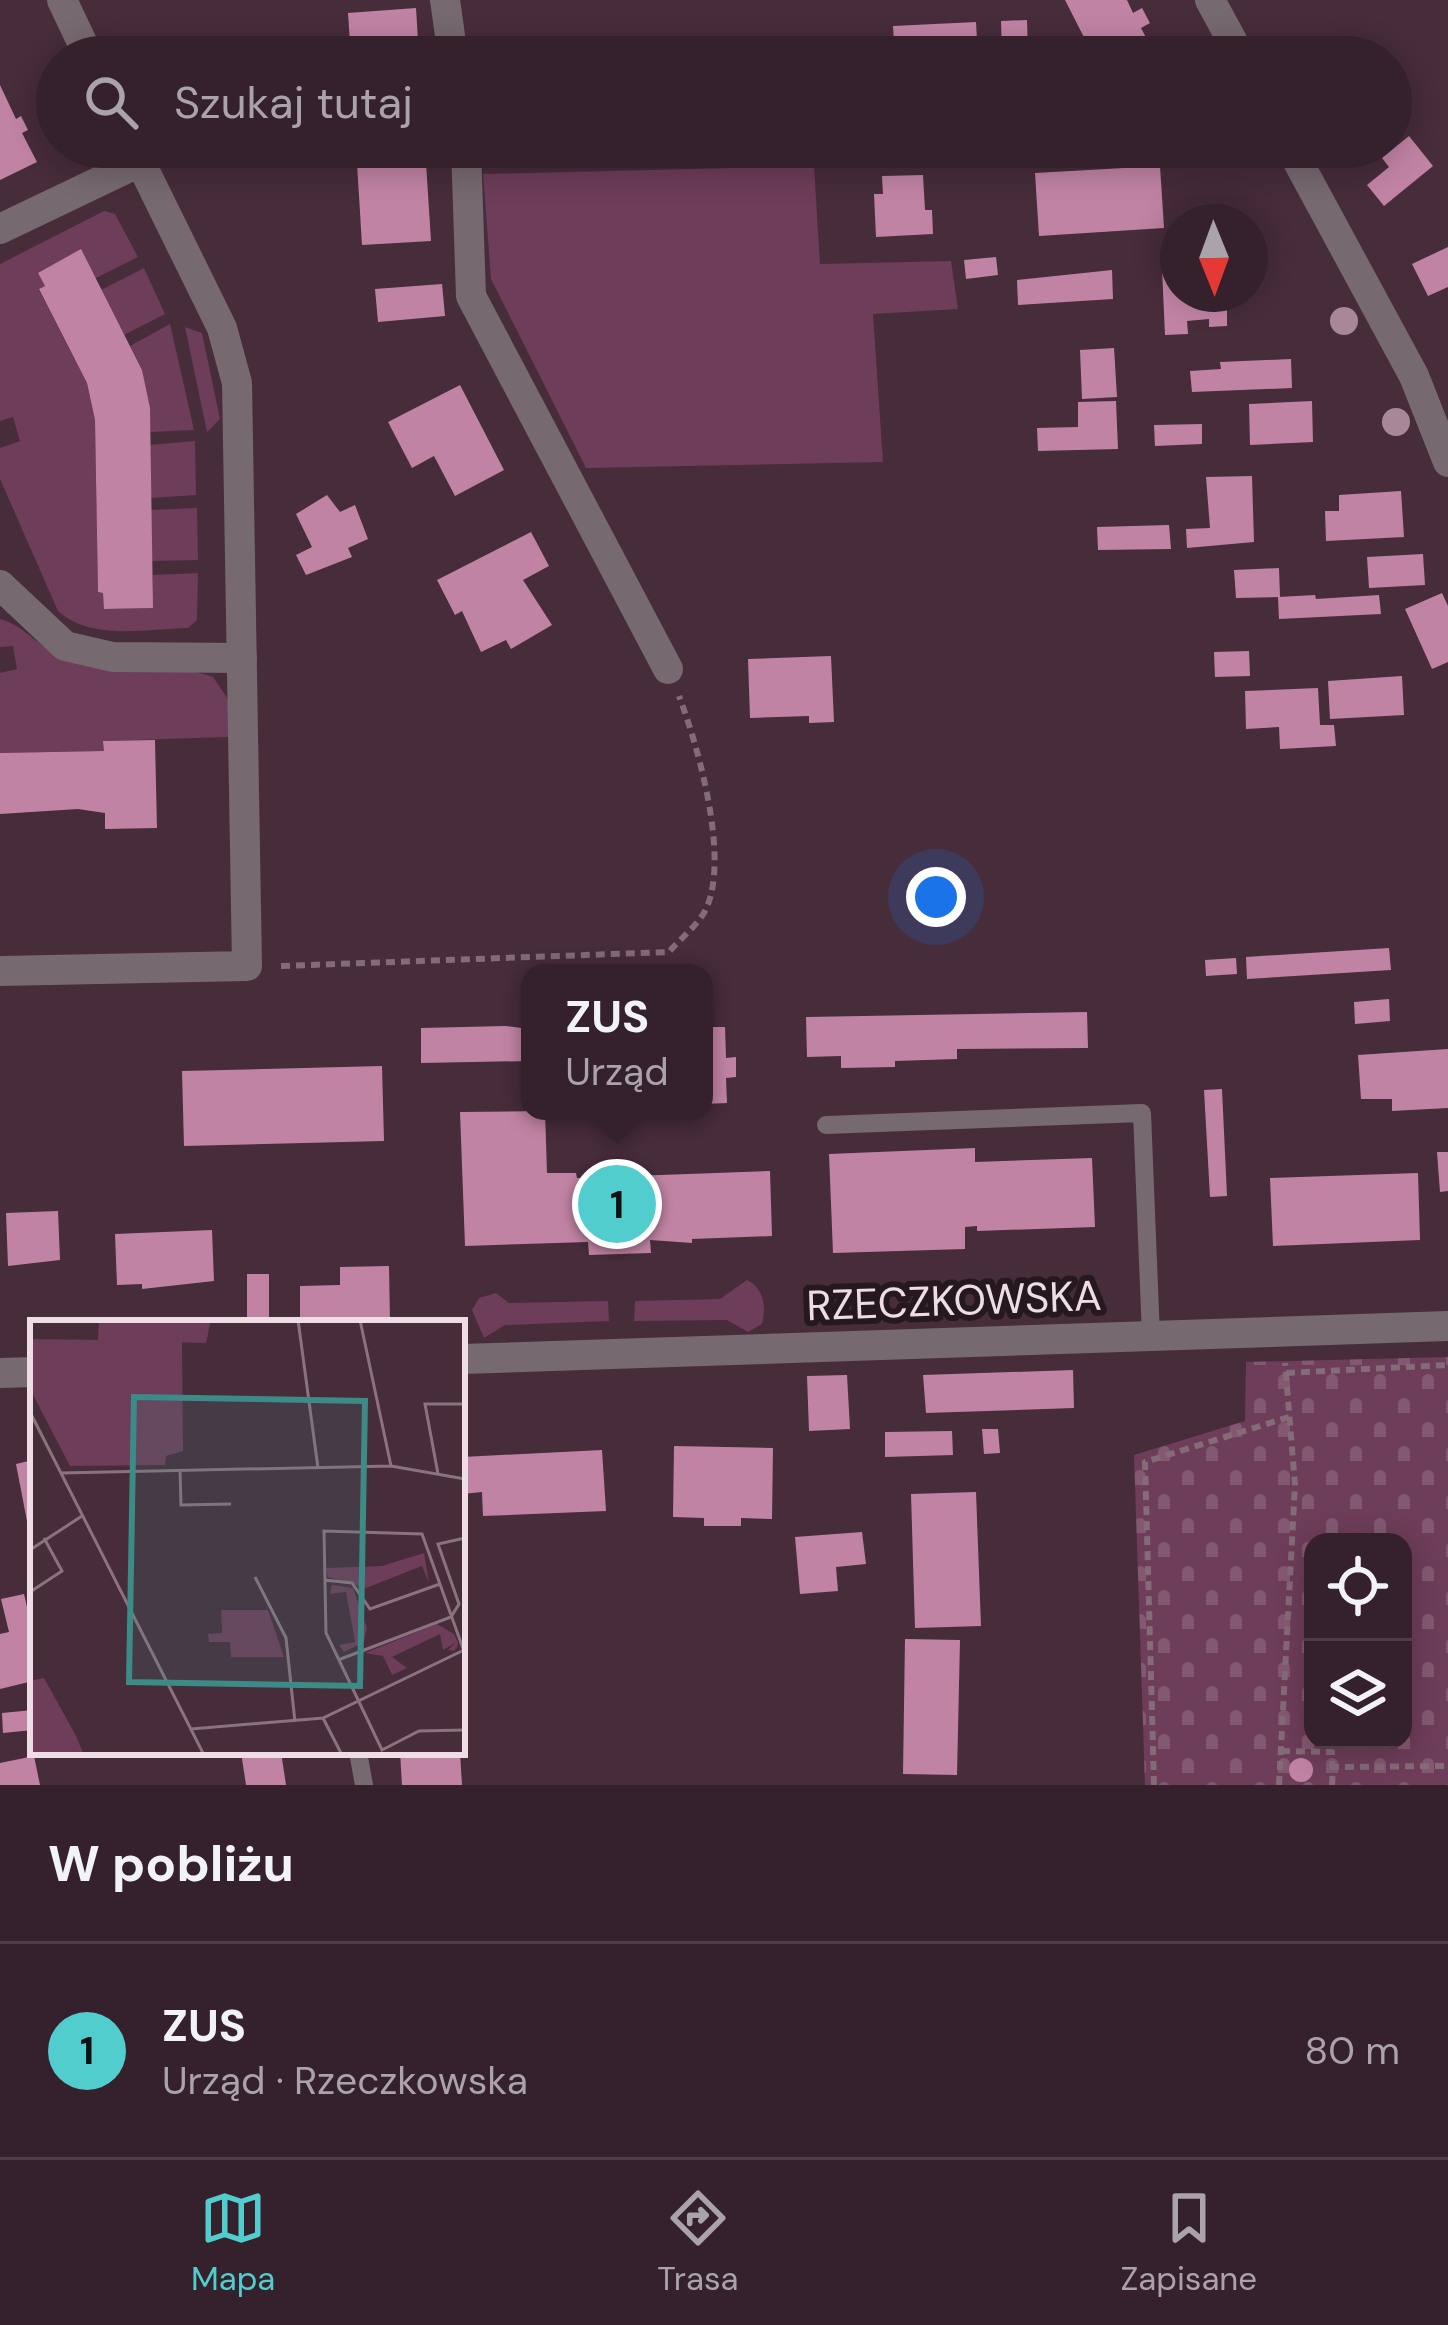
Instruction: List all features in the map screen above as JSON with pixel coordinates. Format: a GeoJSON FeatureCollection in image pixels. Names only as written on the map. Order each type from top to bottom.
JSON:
{"type":"FeatureCollection","features":[{"type":"Feature","properties":{"kind":"street"},"geometry":{"type":"LineString","coordinates":[[62,0],[79,36]]}},
{"type":"Feature","properties":{"kind":"street"},"geometry":{"type":"LineString","coordinates":[[445,0],[450,36]]}},
{"type":"Feature","properties":{"kind":"street"},"geometry":{"type":"LineString","coordinates":[[1210,0],[1230,36]]}},
{"type":"Feature","properties":{"kind":"street"},"geometry":{"type":"LineString","coordinates":[[0,229],[111,168]]}},
{"type":"Feature","properties":{"kind":"street"},"geometry":{"type":"LineString","coordinates":[[0,971],[247,966],[237,383],[222,328],[143,168]]}},
{"type":"Feature","properties":{"kind":"street"},"geometry":{"type":"LineString","coordinates":[[467,168],[471,296],[668,669]]}},
{"type":"Feature","properties":{"kind":"street"},"geometry":{"type":"LineString","coordinates":[[1301,168],[1414,376],[1448,462]]}},
{"type":"Feature","properties":{"kind":"street"},"geometry":{"type":"LineString","coordinates":[[0,585],[65,646],[113,657],[242,658]]}},
{"type":"Feature","properties":{"kind":"street","name":"RZECZKOWSKA"},"geometry":{"type":"LineString","coordinates":[[465,1358],[1448,1325]]}},
{"type":"Feature","properties":{"kind":"street"},"geometry":{"type":"LineString","coordinates":[[0,1373],[30,1372]]}},
{"type":"Feature","properties":{"kind":"lane"},"geometry":{"type":"LineString","coordinates":[[826,1125],[1142,1113],[1151,1336]]}},
{"type":"Feature","properties":{"kind":"lane"},"geometry":{"type":"LineString","coordinates":[[359,1755],[364,1785]]}},
{"type":"Feature","properties":{"kind":"path"},"geometry":{"type":"LineString","coordinates":[[247,966],[669,952],[707,908],[714,832],[699,747],[668,669]]}},
{"type":"Feature","properties":{"kind":"path"},"geometry":{"type":"LineString","coordinates":[[1279,1785],[1295,1485],[1284,1353]]}},
{"type":"Feature","properties":{"kind":"path"},"geometry":{"type":"LineString","coordinates":[[1286,1372],[1448,1365]]}},
{"type":"Feature","properties":{"kind":"path"},"geometry":{"type":"LineString","coordinates":[[1154,1785],[1145,1462],[1289,1418]]}},
{"type":"Feature","properties":{"kind":"path"},"geometry":{"type":"LineString","coordinates":[[1281,1751],[1332,1752],[1332,1785]]}},
{"type":"Feature","properties":{"kind":"path"},"geometry":{"type":"LineString","coordinates":[[1332,1769],[1448,1766]]}},
{"type":"Feature","properties":{"kind":"green space"},"geometry":{"type":"Polygon","coordinates":[[[814,168],[820,264],[951,261],[958,309],[873,314],[883,462],[586,468],[491,279],[483,174],[814,168]]]}},
{"type":"Feature","properties":{"kind":"green space"},"geometry":{"type":"Polygon","coordinates":[[[104,211],[115,214],[138,257],[96,278],[38,273],[45,286],[39,290],[87,383],[95,420],[98,592],[103,593],[105,609],[152,608],[153,575],[198,573],[197,620],[188,628],[103,630],[58,611],[0,479],[0,448],[20,441],[13,417],[0,421],[0,264],[104,211]]]}},
{"type":"Feature","properties":{"kind":"green space"},"geometry":{"type":"Polygon","coordinates":[[[144,268],[165,314],[124,335],[101,290],[144,268]]]}},
{"type":"Feature","properties":{"kind":"green space"},"geometry":{"type":"Polygon","coordinates":[[[170,324],[194,430],[150,432],[142,370],[130,346],[170,324]]]}},
{"type":"Feature","properties":{"kind":"green space"},"geometry":{"type":"Polygon","coordinates":[[[185,327],[202,333],[220,419],[207,432],[185,327]]]}},
{"type":"Feature","properties":{"kind":"green space"},"geometry":{"type":"Polygon","coordinates":[[[195,441],[196,495],[151,498],[150,445],[195,441]]]}},
{"type":"Feature","properties":{"kind":"green space"},"geometry":{"type":"Polygon","coordinates":[[[197,508],[198,560],[152,561],[151,510],[197,508]]]}},
{"type":"Feature","properties":{"kind":"green space"},"geometry":{"type":"Polygon","coordinates":[[[0,619],[64,657],[213,677],[228,699],[228,737],[104,741],[104,751],[0,753],[0,673],[17,669],[13,646],[0,647],[0,619]]]}},
{"type":"Feature","properties":{"kind":"green space"},"geometry":{"type":"Polygon","coordinates":[[[747,1280],[760,1293],[764,1311],[762,1324],[748,1332],[727,1320],[634,1321],[635,1301],[720,1299],[747,1280]]]}},
{"type":"Feature","properties":{"kind":"green space"},"geometry":{"type":"Polygon","coordinates":[[[496,1293],[509,1303],[608,1301],[609,1321],[505,1325],[484,1338],[472,1310],[479,1298],[496,1293]]]}},
{"type":"Feature","properties":{"kind":"green space"},"geometry":{"type":"Polygon","coordinates":[[[1448,1357],[1448,1785],[1145,1785],[1134,1455],[1245,1421],[1246,1362],[1448,1357]]]}},
{"type":"Feature","properties":{"kind":"building"},"geometry":{"type":"Polygon","coordinates":[[[1065,0],[1127,0],[1133,13],[1142,8],[1150,23],[1141,28],[1145,36],[1083,36],[1065,0]]]}},
{"type":"Feature","properties":{"kind":"building"},"geometry":{"type":"Polygon","coordinates":[[[416,8],[418,36],[350,36],[348,13],[416,8]]]}},
{"type":"Feature","properties":{"kind":"building"},"geometry":{"type":"Polygon","coordinates":[[[1027,20],[1028,36],[1002,36],[1001,21],[1027,20]]]}},
{"type":"Feature","properties":{"kind":"building"},"geometry":{"type":"Polygon","coordinates":[[[976,22],[977,36],[894,36],[893,26],[976,22]]]}},
{"type":"Feature","properties":{"kind":"building"},"geometry":{"type":"Polygon","coordinates":[[[0,85],[16,119],[21,116],[28,130],[22,133],[36,162],[0,180],[0,85]]]}},
{"type":"Feature","properties":{"kind":"building"},"geometry":{"type":"Polygon","coordinates":[[[1412,140],[1433,166],[1384,206],[1367,185],[1388,168],[1412,168],[1412,140]]]}},
{"type":"Feature","properties":{"kind":"building"},"geometry":{"type":"Polygon","coordinates":[[[357,168],[426,168],[431,241],[362,245],[357,168]]]}},
{"type":"Feature","properties":{"kind":"building"},"geometry":{"type":"Polygon","coordinates":[[[1160,168],[1160,228],[1039,236],[1035,173],[1160,168]]]}},
{"type":"Feature","properties":{"kind":"building"},"geometry":{"type":"Polygon","coordinates":[[[923,175],[925,210],[932,210],[933,234],[876,237],[874,194],[883,194],[882,176],[923,175]]]}},
{"type":"Feature","properties":{"kind":"building"},"geometry":{"type":"Polygon","coordinates":[[[1448,247],[1448,287],[1428,296],[1412,264],[1448,247]]]}},
{"type":"Feature","properties":{"kind":"building"},"geometry":{"type":"Polygon","coordinates":[[[81,249],[142,370],[150,408],[153,608],[104,609],[103,593],[98,592],[95,420],[87,383],[39,289],[45,286],[38,273],[81,249]]]}},
{"type":"Feature","properties":{"kind":"building"},"geometry":{"type":"Polygon","coordinates":[[[996,257],[998,275],[966,279],[964,260],[996,257]]]}},
{"type":"Feature","properties":{"kind":"building"},"geometry":{"type":"Polygon","coordinates":[[[1112,270],[1113,299],[1018,305],[1017,280],[1112,270]]]}},
{"type":"Feature","properties":{"kind":"building"},"geometry":{"type":"Polygon","coordinates":[[[442,284],[445,316],[378,322],[375,289],[442,284]]]}},
{"type":"Feature","properties":{"kind":"building"},"geometry":{"type":"Polygon","coordinates":[[[1164,312],[1227,312],[1227,326],[1209,327],[1209,319],[1187,321],[1188,334],[1165,335],[1164,312]]]}},
{"type":"Feature","properties":{"kind":"building"},"geometry":{"type":"Polygon","coordinates":[[[1114,348],[1117,397],[1082,399],[1080,350],[1114,348]]]}},
{"type":"Feature","properties":{"kind":"building"},"geometry":{"type":"Polygon","coordinates":[[[1291,359],[1292,388],[1192,392],[1190,371],[1221,369],[1220,362],[1291,359]]]}},
{"type":"Feature","properties":{"kind":"building"},"geometry":{"type":"Polygon","coordinates":[[[460,385],[504,470],[455,496],[434,456],[412,468],[388,422],[460,385]]]}},
{"type":"Feature","properties":{"kind":"building"},"geometry":{"type":"Polygon","coordinates":[[[1116,401],[1118,449],[1038,451],[1037,428],[1078,427],[1078,402],[1116,401]]]}},
{"type":"Feature","properties":{"kind":"building"},"geometry":{"type":"Polygon","coordinates":[[[1312,401],[1313,442],[1250,445],[1249,404],[1312,401]]]}},
{"type":"Feature","properties":{"kind":"building"},"geometry":{"type":"Polygon","coordinates":[[[1202,424],[1202,444],[1155,446],[1154,425],[1202,424]]]}},
{"type":"Feature","properties":{"kind":"building"},"geometry":{"type":"Polygon","coordinates":[[[1252,476],[1254,542],[1187,548],[1186,529],[1210,528],[1206,477],[1252,476]]]}},
{"type":"Feature","properties":{"kind":"building"},"geometry":{"type":"Polygon","coordinates":[[[1401,491],[1404,537],[1326,541],[1325,511],[1339,511],[1339,495],[1401,491]]]}},
{"type":"Feature","properties":{"kind":"building"},"geometry":{"type":"Polygon","coordinates":[[[327,495],[340,512],[355,505],[368,539],[348,548],[352,557],[306,575],[296,555],[312,547],[296,514],[327,495]]]}},
{"type":"Feature","properties":{"kind":"building"},"geometry":{"type":"Polygon","coordinates":[[[1169,525],[1171,549],[1098,550],[1097,527],[1169,525]]]}},
{"type":"Feature","properties":{"kind":"building"},"geometry":{"type":"Polygon","coordinates":[[[531,532],[549,566],[523,580],[552,625],[511,649],[506,640],[481,652],[462,611],[455,615],[437,580],[531,532]]]}},
{"type":"Feature","properties":{"kind":"building"},"geometry":{"type":"Polygon","coordinates":[[[1423,554],[1425,585],[1369,588],[1367,557],[1423,554]]]}},
{"type":"Feature","properties":{"kind":"building"},"geometry":{"type":"Polygon","coordinates":[[[1279,568],[1280,597],[1236,598],[1234,570],[1279,568]]]}},
{"type":"Feature","properties":{"kind":"building"},"geometry":{"type":"Polygon","coordinates":[[[1442,593],[1448,606],[1448,662],[1432,669],[1405,609],[1442,593]]]}},
{"type":"Feature","properties":{"kind":"building"},"geometry":{"type":"Polygon","coordinates":[[[1315,595],[1316,599],[1379,595],[1381,614],[1279,619],[1278,597],[1315,595]]]}},
{"type":"Feature","properties":{"kind":"building"},"geometry":{"type":"Polygon","coordinates":[[[1249,651],[1250,676],[1215,677],[1214,652],[1249,651]]]}},
{"type":"Feature","properties":{"kind":"building"},"geometry":{"type":"Polygon","coordinates":[[[831,656],[834,722],[809,723],[809,716],[750,718],[748,659],[831,656]]]}},
{"type":"Feature","properties":{"kind":"building"},"geometry":{"type":"Polygon","coordinates":[[[1402,676],[1404,715],[1330,719],[1328,681],[1402,676]]]}},
{"type":"Feature","properties":{"kind":"building"},"geometry":{"type":"Polygon","coordinates":[[[1318,688],[1320,725],[1334,725],[1336,746],[1280,749],[1279,727],[1246,729],[1245,691],[1318,688]]]}},
{"type":"Feature","properties":{"kind":"building"},"geometry":{"type":"Polygon","coordinates":[[[155,740],[157,828],[105,829],[105,813],[78,809],[0,814],[0,753],[104,751],[103,741],[155,740]]]}},
{"type":"Feature","properties":{"kind":"building"},"geometry":{"type":"Polygon","coordinates":[[[1389,948],[1391,970],[1247,979],[1246,957],[1389,948]]]}},
{"type":"Feature","properties":{"kind":"building"},"geometry":{"type":"Polygon","coordinates":[[[1236,958],[1237,974],[1206,976],[1205,960],[1236,958]]]}},
{"type":"Feature","properties":{"kind":"building"},"geometry":{"type":"Polygon","coordinates":[[[1389,999],[1390,1021],[1355,1024],[1354,1002],[1389,999]]]}},
{"type":"Feature","properties":{"kind":"building"},"geometry":{"type":"Polygon","coordinates":[[[1087,1012],[1088,1048],[957,1049],[957,1059],[895,1061],[895,1067],[841,1068],[841,1056],[807,1057],[806,1017],[1087,1012]]]}},
{"type":"Feature","properties":{"kind":"building"},"geometry":{"type":"Polygon","coordinates":[[[713,1027],[725,1027],[726,1058],[736,1057],[736,1077],[726,1078],[727,1103],[713,1104],[713,1027]]]}},
{"type":"Feature","properties":{"kind":"building"},"geometry":{"type":"Polygon","coordinates":[[[421,1028],[521,1028],[521,1061],[421,1063],[421,1028]]]}},
{"type":"Feature","properties":{"kind":"building"},"geometry":{"type":"Polygon","coordinates":[[[1448,1049],[1448,1108],[1392,1111],[1392,1099],[1361,1099],[1358,1055],[1448,1049]]]}},
{"type":"Feature","properties":{"kind":"building"},"geometry":{"type":"Polygon","coordinates":[[[382,1066],[384,1141],[184,1146],[182,1071],[382,1066]]]}},
{"type":"Feature","properties":{"kind":"building"},"geometry":{"type":"Polygon","coordinates":[[[1222,1089],[1227,1196],[1210,1197],[1204,1090],[1222,1089]]]}},
{"type":"Feature","properties":{"kind":"building"},"geometry":{"type":"Polygon","coordinates":[[[521,1111],[521,1120],[545,1120],[547,1173],[576,1173],[577,1178],[770,1171],[772,1236],[692,1239],[692,1243],[650,1240],[651,1253],[589,1255],[588,1242],[465,1246],[460,1112],[521,1111]]]}},
{"type":"Feature","properties":{"kind":"building"},"geometry":{"type":"Polygon","coordinates":[[[975,1148],[975,1162],[1092,1158],[1095,1227],[977,1231],[977,1226],[965,1227],[965,1249],[833,1253],[829,1154],[975,1148]]]}},
{"type":"Feature","properties":{"kind":"building"},"geometry":{"type":"Polygon","coordinates":[[[1437,1152],[1448,1152],[1448,1191],[1440,1192],[1437,1152]]]}},
{"type":"Feature","properties":{"kind":"building"},"geometry":{"type":"Polygon","coordinates":[[[1418,1173],[1420,1240],[1273,1246],[1270,1178],[1418,1173]]]}},
{"type":"Feature","properties":{"kind":"building"},"geometry":{"type":"Polygon","coordinates":[[[58,1211],[60,1260],[8,1266],[6,1213],[58,1211]]]}},
{"type":"Feature","properties":{"kind":"building"},"geometry":{"type":"Polygon","coordinates":[[[212,1230],[214,1281],[142,1289],[142,1284],[117,1285],[115,1234],[212,1230]]]}},
{"type":"Feature","properties":{"kind":"building"},"geometry":{"type":"Polygon","coordinates":[[[389,1266],[390,1320],[300,1320],[300,1286],[340,1285],[340,1267],[389,1266]]]}},
{"type":"Feature","properties":{"kind":"building"},"geometry":{"type":"Polygon","coordinates":[[[247,1274],[269,1274],[269,1318],[247,1318],[247,1274]]]}},
{"type":"Feature","properties":{"kind":"building"},"geometry":{"type":"Polygon","coordinates":[[[1073,1370],[1074,1408],[926,1413],[923,1375],[1073,1370]]]}},
{"type":"Feature","properties":{"kind":"building"},"geometry":{"type":"Polygon","coordinates":[[[847,1375],[850,1429],[809,1431],[807,1376],[847,1375]]]}},
{"type":"Feature","properties":{"kind":"building"},"geometry":{"type":"Polygon","coordinates":[[[982,1429],[998,1429],[1000,1453],[984,1454],[982,1429]]]}},
{"type":"Feature","properties":{"kind":"building"},"geometry":{"type":"Polygon","coordinates":[[[952,1431],[953,1455],[885,1457],[885,1432],[952,1431]]]}},
{"type":"Feature","properties":{"kind":"building"},"geometry":{"type":"Polygon","coordinates":[[[674,1446],[773,1448],[772,1519],[741,1518],[741,1526],[704,1526],[704,1518],[673,1517],[674,1446]]]}},
{"type":"Feature","properties":{"kind":"building"},"geometry":{"type":"Polygon","coordinates":[[[602,1450],[606,1511],[483,1516],[482,1492],[465,1494],[465,1457],[602,1450]]]}},
{"type":"Feature","properties":{"kind":"building"},"geometry":{"type":"Polygon","coordinates":[[[30,1461],[30,1537],[16,1464],[30,1461]]]}},
{"type":"Feature","properties":{"kind":"building"},"geometry":{"type":"Polygon","coordinates":[[[976,1492],[981,1626],[915,1628],[911,1494],[976,1492]]]}},
{"type":"Feature","properties":{"kind":"building"},"geometry":{"type":"Polygon","coordinates":[[[862,1532],[866,1564],[836,1567],[838,1591],[800,1594],[795,1537],[862,1532]]]}},
{"type":"Feature","properties":{"kind":"building"},"geometry":{"type":"Polygon","coordinates":[[[24,1594],[30,1620],[30,1682],[0,1689],[0,1634],[9,1632],[1,1599],[24,1594]]]}},
{"type":"Feature","properties":{"kind":"building"},"geometry":{"type":"Polygon","coordinates":[[[905,1639],[960,1640],[957,1775],[903,1774],[905,1639]]]}},
{"type":"Feature","properties":{"kind":"building"},"geometry":{"type":"Polygon","coordinates":[[[30,1710],[30,1730],[3,1733],[2,1713],[30,1710]]]}},
{"type":"Feature","properties":{"kind":"building"},"geometry":{"type":"Polygon","coordinates":[[[241,1755],[281,1755],[286,1785],[246,1785],[241,1755]]]}},
{"type":"Feature","properties":{"kind":"building"},"geometry":{"type":"Polygon","coordinates":[[[400,1755],[460,1755],[462,1785],[402,1785],[400,1755]]]}},
{"type":"Feature","properties":{"kind":"building"},"geometry":{"type":"Polygon","coordinates":[[[34,1756],[40,1785],[0,1785],[0,1763],[34,1756]]]}},
{"type":"Feature","properties":{"kind":"building"},"geometry":{"type":"Polygon","coordinates":[[[1301,1758],[1313,1770],[1301,1782],[1289,1770],[1301,1758]]]}},
{"type":"Feature","properties":{"kind":"place","name":"ZUS"},"geometry":{"type":"Point","coordinates":[617,1204]}}]}
